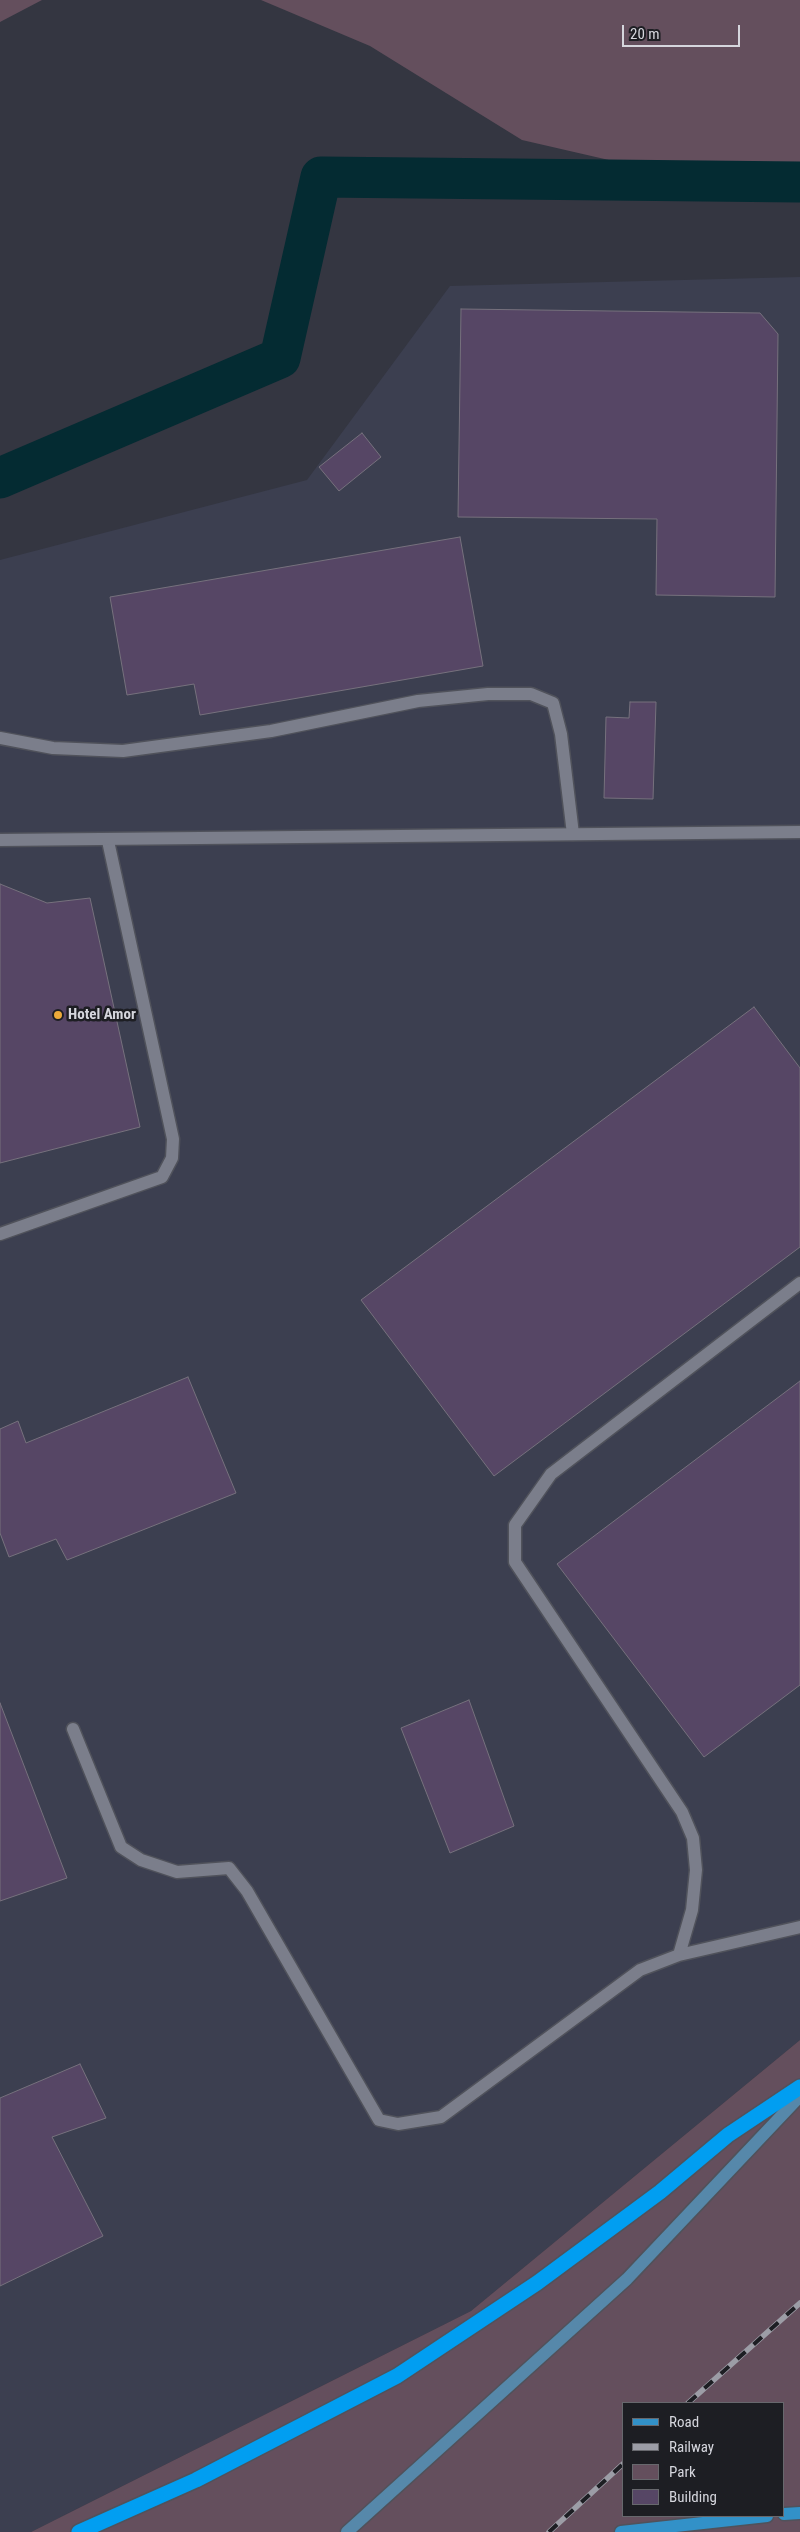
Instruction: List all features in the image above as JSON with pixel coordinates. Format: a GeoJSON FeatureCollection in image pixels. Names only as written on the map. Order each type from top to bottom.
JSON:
{"type":"FeatureCollection","features":[{"type":"Feature","properties":{"kind":"highway"},"geometry":{"type":"LineString","coordinates":[[78,2532],[196,2480],[397,2376],[537,2283],[660,2192],[728,2135],[800,2087]]}},
{"type":"Feature","properties":{"kind":"main road"},"geometry":{"type":"LineString","coordinates":[[785,2514],[800,2513]]}},
{"type":"Feature","properties":{"kind":"main road"},"geometry":{"type":"LineString","coordinates":[[621,2532],[755,2517]]}},
{"type":"Feature","properties":{"kind":"street"},"geometry":{"type":"LineString","coordinates":[[0,738],[53,748],[123,751],[271,731],[418,701],[488,694],[531,694],[553,704],[561,734],[573,834]]}},
{"type":"Feature","properties":{"kind":"street"},"geometry":{"type":"LineString","coordinates":[[0,840],[108,841],[800,832]]}},
{"type":"Feature","properties":{"kind":"street"},"geometry":{"type":"LineString","coordinates":[[0,1234],[162,1177],[172,1158],[174,1140],[108,841]]}},
{"type":"Feature","properties":{"kind":"street"},"geometry":{"type":"LineString","coordinates":[[679,1955],[692,1910],[696,1870],[693,1838],[682,1812],[515,1562],[515,1525],[551,1474],[800,1283]]}},
{"type":"Feature","properties":{"kind":"street"},"geometry":{"type":"LineString","coordinates":[[73,1729],[120,1847],[141,1860],[177,1872],[228,1868],[247,1891],[379,2120],[398,2124],[441,2117],[640,1970],[679,1955],[800,1928]]}},
{"type":"Feature","properties":{"kind":"street"},"geometry":{"type":"LineString","coordinates":[[347,2532],[627,2279],[800,2096]]}},
{"type":"Feature","properties":{"kind":"shaded area"},"geometry":{"type":"Polygon","coordinates":[[[800,277],[800,2040],[471,2311],[31,2532],[0,2532],[0,560],[307,480],[450,286],[800,277]]]}},
{"type":"Feature","properties":{"kind":"green space"},"geometry":{"type":"Polygon","coordinates":[[[0,0],[42,0],[0,22],[0,0]]]}},
{"type":"Feature","properties":{"kind":"green space"},"geometry":{"type":"Polygon","coordinates":[[[261,0],[800,0],[800,182],[700,181],[522,140],[370,46],[261,0]]]}},
{"type":"Feature","properties":{"kind":"green space"},"geometry":{"type":"Polygon","coordinates":[[[800,2040],[800,2532],[31,2532],[471,2311],[800,2040]]]}},
{"type":"Feature","properties":{"kind":"building"},"geometry":{"type":"Polygon","coordinates":[[[461,309],[760,313],[778,334],[775,597],[656,595],[657,519],[458,517],[461,309]]]}},
{"type":"Feature","properties":{"kind":"building"},"geometry":{"type":"Polygon","coordinates":[[[362,433],[381,457],[339,491],[319,467],[362,433]]]}},
{"type":"Feature","properties":{"kind":"building"},"geometry":{"type":"Polygon","coordinates":[[[460,537],[483,666],[200,715],[194,684],[127,695],[110,597],[460,537]]]}},
{"type":"Feature","properties":{"kind":"building"},"geometry":{"type":"Polygon","coordinates":[[[630,702],[656,702],[653,799],[604,798],[606,717],[629,718],[630,702]]]}},
{"type":"Feature","properties":{"kind":"building","name":"Hotel Amor"},"geometry":{"type":"Polygon","coordinates":[[[0,884],[47,903],[90,898],[140,1127],[0,1163],[0,884]]]}},
{"type":"Feature","properties":{"kind":"building"},"geometry":{"type":"Polygon","coordinates":[[[754,1007],[800,1068],[800,1247],[494,1476],[361,1300],[754,1007]]]}},
{"type":"Feature","properties":{"kind":"building"},"geometry":{"type":"Polygon","coordinates":[[[188,1377],[236,1493],[67,1560],[56,1539],[9,1557],[0,1533],[0,1429],[18,1421],[26,1443],[188,1377]]]}},
{"type":"Feature","properties":{"kind":"building"},"geometry":{"type":"Polygon","coordinates":[[[800,1381],[800,1685],[704,1757],[557,1564],[800,1381]]]}},
{"type":"Feature","properties":{"kind":"building"},"geometry":{"type":"Polygon","coordinates":[[[469,1700],[514,1826],[450,1853],[401,1728],[469,1700]]]}},
{"type":"Feature","properties":{"kind":"building"},"geometry":{"type":"Polygon","coordinates":[[[0,1703],[67,1878],[0,1901],[0,1703]]]}},
{"type":"Feature","properties":{"kind":"building"},"geometry":{"type":"Polygon","coordinates":[[[80,2064],[106,2118],[52,2137],[103,2236],[0,2286],[0,2098],[80,2064]]]}},
{"type":"Feature","properties":{"kind":"waterway"},"geometry":{"type":"LineString","coordinates":[[0,478],[280,358],[321,177],[800,182]]}},
{"type":"Feature","properties":{"kind":"railway"},"geometry":{"type":"LineString","coordinates":[[689,2402],[800,2303]]}},
{"type":"Feature","properties":{"kind":"railway"},"geometry":{"type":"LineString","coordinates":[[549,2532],[622,2465]]}},
{"type":"Feature","properties":{"kind":"place","name":"Hotel Amor"},"geometry":{"type":"Point","coordinates":[58,1015]}}]}
